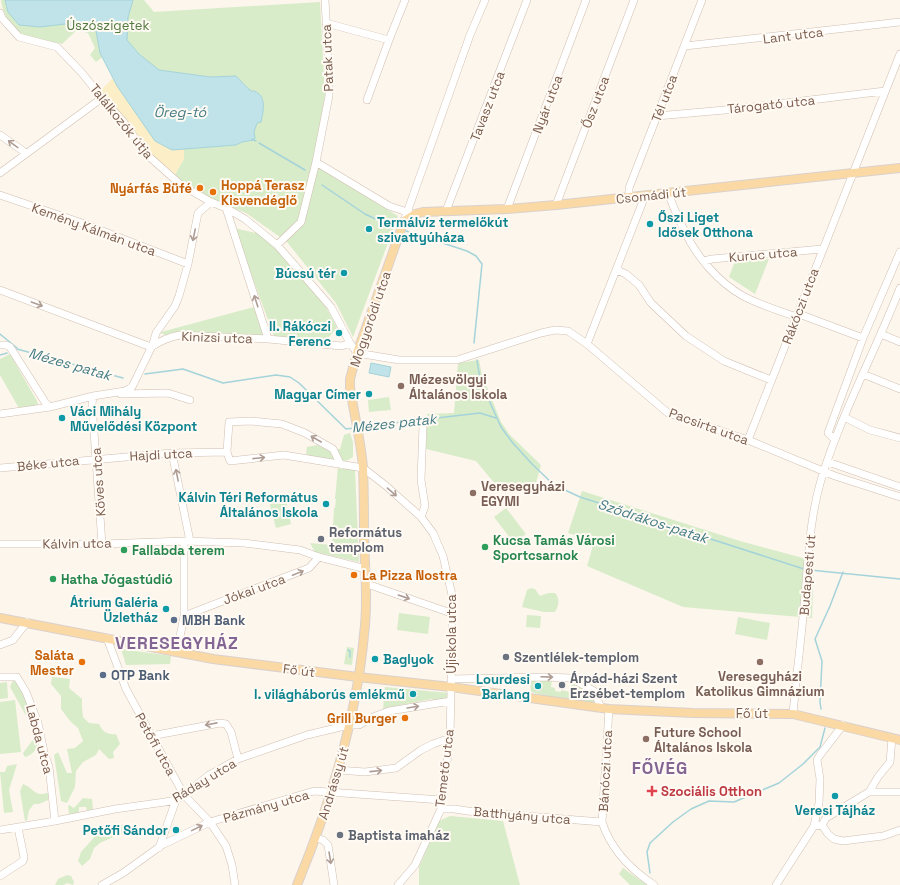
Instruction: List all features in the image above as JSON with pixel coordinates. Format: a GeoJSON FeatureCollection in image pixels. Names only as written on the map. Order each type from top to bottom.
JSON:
{"type":"FeatureCollection","features":[{"type":"Feature","properties":{"kind":"main road","name":"Csomádi út"},"geometry":{"type":"LineString","coordinates":[[404,221],[411,213],[556,205],[900,168]]}},
{"type":"Feature","properties":{"kind":"main road","name":"Mogyoródi utca"},"geometry":{"type":"LineString","coordinates":[[358,678],[364,635],[367,584],[363,468],[350,383],[356,352],[404,221]]}},
{"type":"Feature","properties":{"kind":"main road","name":"Fő út"},"geometry":{"type":"LineString","coordinates":[[0,618],[213,659],[358,678],[451,683],[609,709],[686,713],[793,714],[896,739]]}},
{"type":"Feature","properties":{"kind":"main road","name":"Andrássy út"},"geometry":{"type":"LineString","coordinates":[[296,885],[316,838],[338,770],[358,678]]}},
{"type":"Feature","properties":{"kind":"street","name":"Patak utca"},"geometry":{"type":"LineString","coordinates":[[277,245],[301,222],[316,162],[329,96],[325,0]]}},
{"type":"Feature","properties":{"kind":"street"},"geometry":{"type":"LineString","coordinates":[[367,100],[389,40],[406,0]]}},
{"type":"Feature","properties":{"kind":"street"},"geometry":{"type":"LineString","coordinates":[[316,162],[389,206],[411,213],[470,35],[486,0]]}},
{"type":"Feature","properties":{"kind":"street","name":"Tavasz utca"},"geometry":{"type":"LineString","coordinates":[[446,211],[527,0]]}},
{"type":"Feature","properties":{"kind":"street","name":"Nyár utca"},"geometry":{"type":"LineString","coordinates":[[507,208],[586,0]]}},
{"type":"Feature","properties":{"kind":"street","name":"Ősz utca"},"geometry":{"type":"LineString","coordinates":[[556,205],[634,0]]}},
{"type":"Feature","properties":{"kind":"street","name":"Tél utca"},"geometry":{"type":"LineString","coordinates":[[629,197],[629,188],[702,0]]}},
{"type":"Feature","properties":{"kind":"street","name":"Találkozók útja"},"geometry":{"type":"LineString","coordinates":[[1,17],[19,37],[57,47],[82,73],[123,121],[145,152],[181,185],[245,219],[277,245],[330,307],[356,352]]}},
{"type":"Feature","properties":{"kind":"street","name":"Lant utca"},"geometry":{"type":"LineString","coordinates":[[685,46],[900,22]]}},
{"type":"Feature","properties":{"kind":"street"},"geometry":{"type":"LineString","coordinates":[[326,23],[389,40]]}},
{"type":"Feature","properties":{"kind":"street","name":"Rákóczi utca"},"geometry":{"type":"LineString","coordinates":[[748,440],[900,54]]}},
{"type":"Feature","properties":{"kind":"street","name":"Tárogató utca"},"geometry":{"type":"LineString","coordinates":[[657,116],[736,109],[885,91]]}},
{"type":"Feature","properties":{"kind":"street"},"geometry":{"type":"LineString","coordinates":[[0,173],[102,98]]}},
{"type":"Feature","properties":{"kind":"street"},"geometry":{"type":"LineString","coordinates":[[0,135],[26,153]]}},
{"type":"Feature","properties":{"kind":"street"},"geometry":{"type":"LineString","coordinates":[[668,193],[683,230],[692,246],[715,274],[728,286],[742,296],[759,304],[863,338]]}},
{"type":"Feature","properties":{"kind":"street","name":"Kemény Kálmán utca"},"geometry":{"type":"LineString","coordinates":[[0,195],[82,223],[188,264]]}},
{"type":"Feature","properties":{"kind":"street"},"geometry":{"type":"LineString","coordinates":[[587,344],[645,196]]}},
{"type":"Feature","properties":{"kind":"street"},"geometry":{"type":"LineString","coordinates":[[0,414],[50,407],[93,396],[125,391],[132,387],[156,333],[175,306],[188,264],[198,214],[211,202]]}},
{"type":"Feature","properties":{"kind":"street"},"geometry":{"type":"LineString","coordinates":[[226,208],[268,339]]}},
{"type":"Feature","properties":{"kind":"street","name":"Kuruc utca"},"geometry":{"type":"LineString","coordinates":[[704,261],[822,249]]}},
{"type":"Feature","properties":{"kind":"street","name":"Budapesti út"},"geometry":{"type":"LineString","coordinates":[[835,440],[828,434],[863,338],[900,252]]}},
{"type":"Feature","properties":{"kind":"street"},"geometry":{"type":"LineString","coordinates":[[617,270],[626,274],[639,285],[651,303],[686,336],[724,361],[771,380]]}},
{"type":"Feature","properties":{"kind":"street","name":"Budapesti út"},"geometry":{"type":"LineString","coordinates":[[793,714],[809,542],[814,510],[824,471],[835,440],[900,288]]}},
{"type":"Feature","properties":{"kind":"street"},"geometry":{"type":"LineString","coordinates":[[0,290],[151,347]]}},
{"type":"Feature","properties":{"kind":"street","name":"Pacsirta utca"},"geometry":{"type":"LineString","coordinates":[[356,352],[399,360],[457,360],[541,333],[555,330],[568,331],[587,344],[668,413],[748,440],[824,471],[900,497]]}},
{"type":"Feature","properties":{"kind":"street"},"geometry":{"type":"LineString","coordinates":[[881,334],[900,342]]}},
{"type":"Feature","properties":{"kind":"street","name":"Kinizsi utca"},"geometry":{"type":"LineString","coordinates":[[151,347],[160,341],[180,335],[268,339],[342,346],[350,343]]}},
{"type":"Feature","properties":{"kind":"street"},"geometry":{"type":"LineString","coordinates":[[0,345],[10,347],[45,402],[50,407]]}},
{"type":"Feature","properties":{"kind":"street"},"geometry":{"type":"LineString","coordinates":[[863,374],[900,389]]}},
{"type":"Feature","properties":{"kind":"street"},"geometry":{"type":"LineString","coordinates":[[113,393],[168,393],[190,400]]}},
{"type":"Feature","properties":{"kind":"street","name":"Köves utca"},"geometry":{"type":"LineString","coordinates":[[93,396],[92,404],[102,544]]}},
{"type":"Feature","properties":{"kind":"street"},"geometry":{"type":"LineString","coordinates":[[844,417],[870,430],[900,438]]}},
{"type":"Feature","properties":{"kind":"street"},"geometry":{"type":"LineString","coordinates":[[341,465],[333,449],[305,433],[282,424],[250,421],[229,422],[227,452],[230,461],[284,455],[341,465],[363,468]]}},
{"type":"Feature","properties":{"kind":"street"},"geometry":{"type":"LineString","coordinates":[[421,517],[425,506],[422,480],[423,426]]}},
{"type":"Feature","properties":{"kind":"street","name":"Hajdi utca"},"geometry":{"type":"LineString","coordinates":[[96,459],[172,453],[227,452]]}},
{"type":"Feature","properties":{"kind":"street"},"geometry":{"type":"LineString","coordinates":[[172,453],[187,541],[184,616],[177,652]]}},
{"type":"Feature","properties":{"kind":"street","name":"Béke utca"},"geometry":{"type":"LineString","coordinates":[[0,468],[96,459]]}},
{"type":"Feature","properties":{"kind":"street"},"geometry":{"type":"LineString","coordinates":[[828,462],[900,487]]}},
{"type":"Feature","properties":{"kind":"street","name":"Újiskola utca"},"geometry":{"type":"LineString","coordinates":[[363,468],[421,517],[433,533],[443,556],[452,595],[451,683]]}},
{"type":"Feature","properties":{"kind":"street","name":"Kálvin utca"},"geometry":{"type":"LineString","coordinates":[[0,544],[102,544],[187,541],[244,543],[287,547],[366,569]]}},
{"type":"Feature","properties":{"kind":"street","name":"Jókai utca"},"geometry":{"type":"LineString","coordinates":[[184,616],[309,568],[320,557]]}},
{"type":"Feature","properties":{"kind":"street"},"geometry":{"type":"LineString","coordinates":[[367,584],[451,613]]}},
{"type":"Feature","properties":{"kind":"street"},"geometry":{"type":"LineString","coordinates":[[0,645],[13,640],[26,622]]}},
{"type":"Feature","properties":{"kind":"street","name":"Petőfi utca"},"geometry":{"type":"LineString","coordinates":[[107,638],[126,689],[184,795],[210,822],[226,846],[232,865],[235,885]]}},
{"type":"Feature","properties":{"kind":"street","name":"Labda utca"},"geometry":{"type":"LineString","coordinates":[[0,677],[17,677],[33,708],[49,767],[55,821]]}},
{"type":"Feature","properties":{"kind":"street","name":"Fő út"},"geometry":{"type":"LineString","coordinates":[[451,683],[543,677],[571,678],[594,691],[601,708]]}},
{"type":"Feature","properties":{"kind":"street","name":"Temető utca"},"geometry":{"type":"LineString","coordinates":[[399,885],[415,865],[441,809],[450,738],[451,683]]}},
{"type":"Feature","properties":{"kind":"street","name":"Ráday utca"},"geometry":{"type":"LineString","coordinates":[[0,830],[18,828],[114,809],[176,800],[209,775],[238,759],[307,734],[349,725],[359,725],[373,717],[389,711],[451,702]]}},
{"type":"Feature","properties":{"kind":"street","name":"Bánóczi utca"},"geometry":{"type":"LineString","coordinates":[[609,709],[602,822],[619,855],[633,870],[654,885]]}},
{"type":"Feature","properties":{"kind":"street"},"geometry":{"type":"LineString","coordinates":[[151,736],[220,722],[229,727],[238,759]]}},
{"type":"Feature","properties":{"kind":"street"},"geometry":{"type":"LineString","coordinates":[[776,885],[814,826],[818,812],[820,779],[817,760],[843,725]]}},
{"type":"Feature","properties":{"kind":"street"},"geometry":{"type":"LineString","coordinates":[[338,770],[365,772],[396,768],[421,750],[432,744],[450,738]]}},
{"type":"Feature","properties":{"kind":"street"},"geometry":{"type":"LineString","coordinates":[[822,825],[826,818],[869,792],[878,777],[890,762],[896,739]]}},
{"type":"Feature","properties":{"kind":"street","name":"Pázmány utca"},"geometry":{"type":"LineString","coordinates":[[159,848],[210,822],[314,791],[442,800]]}},
{"type":"Feature","properties":{"kind":"street"},"geometry":{"type":"LineString","coordinates":[[869,792],[900,792]]}},
{"type":"Feature","properties":{"kind":"street"},"geometry":{"type":"LineString","coordinates":[[102,885],[123,873],[159,848],[176,800]]}},
{"type":"Feature","properties":{"kind":"street","name":"Batthyány utca"},"geometry":{"type":"LineString","coordinates":[[441,809],[602,822]]}},
{"type":"Feature","properties":{"kind":"street"},"geometry":{"type":"LineString","coordinates":[[818,812],[826,818]]}},
{"type":"Feature","properties":{"kind":"street"},"geometry":{"type":"LineString","coordinates":[[814,826],[822,825]]}},
{"type":"Feature","properties":{"kind":"street"},"geometry":{"type":"LineString","coordinates":[[822,825],[828,834],[834,839],[843,841],[883,836],[900,830]]}},
{"type":"Feature","properties":{"kind":"street"},"geometry":{"type":"LineString","coordinates":[[0,876],[23,861],[24,857],[18,828]]}},
{"type":"Feature","properties":{"kind":"street"},"geometry":{"type":"LineString","coordinates":[[316,838],[323,840],[328,845],[334,885]]}},
{"type":"Feature","properties":{"kind":"green space","name":"Úszószigetek"},"geometry":{"type":"Polygon","coordinates":[[[1,0],[144,0],[154,12],[320,2],[325,95],[313,163],[398,216],[353,337],[336,303],[287,242],[246,213],[204,196],[174,176],[184,159],[184,149],[236,145],[242,142],[254,140],[254,132],[262,108],[263,100],[257,92],[251,91],[236,76],[210,77],[159,70],[139,54],[126,39],[96,62],[90,55],[95,48],[88,33],[77,30],[62,44],[22,34],[14,28],[8,19],[3,10],[1,0]]]}},
{"type":"Feature","properties":{"kind":"green space"},"geometry":{"type":"Polygon","coordinates":[[[234,228],[260,234],[277,245],[327,309],[337,327],[325,342],[274,336],[234,228]]]}},
{"type":"Feature","properties":{"kind":"green space"},"geometry":{"type":"Polygon","coordinates":[[[769,259],[755,294],[729,277],[735,261],[769,259]]]}},
{"type":"Feature","properties":{"kind":"green space"},"geometry":{"type":"Polygon","coordinates":[[[254,307],[262,335],[175,333],[165,335],[161,333],[161,332],[254,307]]]}},
{"type":"Feature","properties":{"kind":"green space"},"geometry":{"type":"Polygon","coordinates":[[[10,354],[38,405],[20,410],[0,375],[0,359],[10,354]]]}},
{"type":"Feature","properties":{"kind":"green space"},"geometry":{"type":"Polygon","coordinates":[[[479,360],[482,375],[501,422],[510,435],[541,465],[536,483],[517,485],[501,491],[476,461],[426,449],[427,414],[454,413],[458,363],[479,360]]]}},
{"type":"Feature","properties":{"kind":"green space"},"geometry":{"type":"Polygon","coordinates":[[[389,397],[391,410],[369,412],[368,400],[389,397]]]}},
{"type":"Feature","properties":{"kind":"green space"},"geometry":{"type":"Polygon","coordinates":[[[350,433],[353,442],[353,457],[348,460],[342,462],[329,462],[306,454],[307,447],[317,445],[328,450],[340,449],[344,435],[350,433]]]}},
{"type":"Feature","properties":{"kind":"green space"},"geometry":{"type":"Polygon","coordinates":[[[338,467],[355,469],[359,562],[315,552],[310,543],[332,545],[338,467]]]}},
{"type":"Feature","properties":{"kind":"green space"},"geometry":{"type":"Polygon","coordinates":[[[582,491],[740,541],[814,561],[812,618],[683,607],[587,566],[594,542],[568,533],[582,491]]]}},
{"type":"Feature","properties":{"kind":"green space"},"geometry":{"type":"Polygon","coordinates":[[[284,493],[291,524],[276,528],[268,497],[284,493]]]}},
{"type":"Feature","properties":{"kind":"green space"},"geometry":{"type":"Polygon","coordinates":[[[506,508],[526,534],[514,543],[494,517],[506,508]]]}},
{"type":"Feature","properties":{"kind":"green space"},"geometry":{"type":"Polygon","coordinates":[[[531,588],[535,589],[540,596],[548,593],[555,593],[558,597],[558,602],[555,612],[544,612],[522,607],[527,590],[531,588]]]}},
{"type":"Feature","properties":{"kind":"green space"},"geometry":{"type":"Polygon","coordinates":[[[399,613],[430,617],[428,634],[397,630],[399,613]]]}},
{"type":"Feature","properties":{"kind":"green space"},"geometry":{"type":"Polygon","coordinates":[[[527,615],[541,616],[540,628],[526,627],[527,615]]]}},
{"type":"Feature","properties":{"kind":"green space"},"geometry":{"type":"Polygon","coordinates":[[[738,617],[770,623],[767,640],[735,634],[738,617]]]}},
{"type":"Feature","properties":{"kind":"green space"},"geometry":{"type":"Polygon","coordinates":[[[347,647],[354,648],[352,665],[344,664],[347,647]]]}},
{"type":"Feature","properties":{"kind":"green space"},"geometry":{"type":"Polygon","coordinates":[[[121,649],[171,656],[170,664],[126,665],[121,649]]]}},
{"type":"Feature","properties":{"kind":"green space"},"geometry":{"type":"Polygon","coordinates":[[[52,677],[70,679],[69,688],[82,699],[83,717],[89,723],[99,724],[106,732],[116,734],[120,744],[113,752],[114,758],[109,759],[99,749],[96,755],[83,762],[76,771],[75,787],[67,803],[61,801],[54,755],[58,752],[67,773],[72,773],[67,749],[75,748],[83,741],[78,728],[70,721],[61,709],[61,696],[51,684],[52,677]]]}},
{"type":"Feature","properties":{"kind":"green space"},"geometry":{"type":"Polygon","coordinates":[[[530,679],[552,679],[551,687],[555,688],[555,691],[561,692],[561,690],[570,692],[572,681],[593,692],[595,704],[554,698],[531,692],[530,679]]]}},
{"type":"Feature","properties":{"kind":"green space"},"geometry":{"type":"Polygon","coordinates":[[[13,680],[25,696],[31,716],[25,714],[10,687],[13,680]]]}},
{"type":"Feature","properties":{"kind":"green space"},"geometry":{"type":"Polygon","coordinates":[[[7,682],[8,698],[0,699],[0,683],[7,682]]]}},
{"type":"Feature","properties":{"kind":"green space"},"geometry":{"type":"Polygon","coordinates":[[[385,687],[449,693],[449,700],[433,701],[432,699],[401,705],[401,707],[383,709],[385,687]]]}},
{"type":"Feature","properties":{"kind":"green space"},"geometry":{"type":"Polygon","coordinates":[[[15,700],[21,752],[0,754],[0,702],[15,700]]]}},
{"type":"Feature","properties":{"kind":"green space"},"geometry":{"type":"Polygon","coordinates":[[[35,739],[38,740],[35,750],[26,757],[24,756],[23,753],[35,739]]]}},
{"type":"Feature","properties":{"kind":"green space"},"geometry":{"type":"Polygon","coordinates":[[[17,764],[9,790],[13,812],[4,813],[0,772],[5,772],[7,766],[17,764]]]}},
{"type":"Feature","properties":{"kind":"green space"},"geometry":{"type":"Polygon","coordinates":[[[23,784],[39,794],[49,794],[48,800],[39,804],[34,804],[29,810],[27,820],[25,821],[20,791],[23,784]]]}},
{"type":"Feature","properties":{"kind":"green space"},"geometry":{"type":"Polygon","coordinates":[[[83,798],[92,799],[93,809],[87,811],[86,807],[79,807],[79,813],[69,814],[68,806],[69,805],[74,808],[83,798]]]}},
{"type":"Feature","properties":{"kind":"green space"},"geometry":{"type":"Polygon","coordinates":[[[450,816],[503,821],[520,885],[419,885],[419,867],[439,821],[450,816]]]}},
{"type":"Feature","properties":{"kind":"green space"},"geometry":{"type":"Polygon","coordinates":[[[126,824],[127,831],[100,843],[94,848],[90,859],[82,866],[78,861],[81,852],[98,833],[126,824]]]}},
{"type":"Feature","properties":{"kind":"green space"},"geometry":{"type":"Polygon","coordinates":[[[623,868],[647,885],[630,885],[619,874],[623,868]]]}},
{"type":"Feature","properties":{"kind":"green space"},"geometry":{"type":"Polygon","coordinates":[[[67,875],[71,876],[74,882],[73,885],[67,883],[64,885],[55,885],[58,879],[67,875]]]}},
{"type":"Feature","properties":{"kind":"sand"},"geometry":{"type":"Polygon","coordinates":[[[113,78],[155,141],[172,150],[184,149],[184,159],[174,176],[148,151],[100,91],[113,78]]]}},
{"type":"Feature","properties":{"kind":"water","name":"Öreg-tó"},"geometry":{"type":"Polygon","coordinates":[[[5,0],[133,0],[128,17],[127,40],[139,54],[159,70],[210,77],[236,76],[250,90],[259,94],[263,101],[263,110],[261,122],[257,123],[254,132],[254,140],[242,142],[236,145],[172,150],[155,141],[117,86],[100,53],[96,31],[65,24],[40,27],[19,25],[8,12],[5,0]]]}},
{"type":"Feature","properties":{"kind":"water"},"geometry":{"type":"Polygon","coordinates":[[[371,363],[391,367],[389,377],[369,373],[371,363]]]}},
{"type":"Feature","properties":{"kind":"waterway","name":"Sződrákos-patak"},"geometry":{"type":"LineString","coordinates":[[252,139],[256,141]]}},
{"type":"Feature","properties":{"kind":"waterway","name":"Sződrákos-patak"},"geometry":{"type":"LineString","coordinates":[[259,143],[305,170]]}},
{"type":"Feature","properties":{"kind":"waterway","name":"Sződrákos-patak"},"geometry":{"type":"LineString","coordinates":[[322,185],[365,214],[388,225]]}},
{"type":"Feature","properties":{"kind":"waterway","name":"Sződrákos-patak"},"geometry":{"type":"LineString","coordinates":[[406,231],[467,251],[476,256],[482,264],[474,343]]}},
{"type":"Feature","properties":{"kind":"waterway"},"geometry":{"type":"LineString","coordinates":[[0,334],[17,348]]}},
{"type":"Feature","properties":{"kind":"waterway","name":"Mézes patak"},"geometry":{"type":"LineString","coordinates":[[17,349],[123,378]]}},
{"type":"Feature","properties":{"kind":"waterway"},"geometry":{"type":"LineString","coordinates":[[0,355],[7,353]]}},
{"type":"Feature","properties":{"kind":"waterway","name":"Sződrákos-patak"},"geometry":{"type":"LineString","coordinates":[[477,360],[480,379],[501,427],[512,442],[532,464],[554,485],[580,497],[804,569]]}},
{"type":"Feature","properties":{"kind":"waterway","name":"Mézes patak"},"geometry":{"type":"LineString","coordinates":[[145,374],[183,369],[223,383],[276,375],[290,377],[299,383],[346,429],[354,428]]}},
{"type":"Feature","properties":{"kind":"waterway","name":"Mézes patak"},"geometry":{"type":"LineString","coordinates":[[359,427],[480,413],[496,418]]}},
{"type":"Feature","properties":{"kind":"waterway","name":"Sződrákos-patak"},"geometry":{"type":"LineString","coordinates":[[810,570],[900,579]]}},
{"type":"Feature","properties":{"kind":"waterway"},"geometry":{"type":"LineString","coordinates":[[821,709],[822,661],[815,639],[843,572]]}},
{"type":"Feature","properties":{"kind":"waterway"},"geometry":{"type":"LineString","coordinates":[[348,650],[350,651],[350,657]]}},
{"type":"Feature","properties":{"kind":"waterway"},"geometry":{"type":"LineString","coordinates":[[650,873],[647,852],[650,843],[673,822],[691,809],[709,801],[734,802],[779,783],[803,764],[820,747],[825,728]]}},
{"type":"Feature","properties":{"kind":"place","name":"Nyárfás Büfé"},"geometry":{"type":"Point","coordinates":[200,188]}},
{"type":"Feature","properties":{"kind":"place","name":"Hoppá Terasz Kisvendéglő"},"geometry":{"type":"Point","coordinates":[213,192]}},
{"type":"Feature","properties":{"kind":"place","name":"Őszi Liget Idősek Otthona"},"geometry":{"type":"Point","coordinates":[650,224]}},
{"type":"Feature","properties":{"kind":"place","name":"Termálvíz termelőkút szivattyúháza"},"geometry":{"type":"Point","coordinates":[369,229]}},
{"type":"Feature","properties":{"kind":"place","name":"Búcsú tér"},"geometry":{"type":"Point","coordinates":[344,273]}},
{"type":"Feature","properties":{"kind":"place","name":"II. Rákóczi Ferenc"},"geometry":{"type":"Point","coordinates":[339,333]}},
{"type":"Feature","properties":{"kind":"place","name":"Mézesvölgyi Általános Iskola"},"geometry":{"type":"Point","coordinates":[401,386]}},
{"type":"Feature","properties":{"kind":"place","name":"Magyar Címer"},"geometry":{"type":"Point","coordinates":[369,394]}},
{"type":"Feature","properties":{"kind":"place","name":"Váci Mihály Művelődési Központ"},"geometry":{"type":"Point","coordinates":[62,418]}},
{"type":"Feature","properties":{"kind":"place","name":"Veresegyházi EGYMI"},"geometry":{"type":"Point","coordinates":[473,493]}},
{"type":"Feature","properties":{"kind":"place","name":"Kálvin Téri Református Általános Iskola"},"geometry":{"type":"Point","coordinates":[326,504]}},
{"type":"Feature","properties":{"kind":"place","name":"Református templom"},"geometry":{"type":"Point","coordinates":[321,539]}},
{"type":"Feature","properties":{"kind":"place","name":"Kucsa Tamás Városi Sportcsarnok"},"geometry":{"type":"Point","coordinates":[485,547]}},
{"type":"Feature","properties":{"kind":"place","name":"Fallabda terem"},"geometry":{"type":"Point","coordinates":[124,550]}},
{"type":"Feature","properties":{"kind":"place","name":"La Pizza Nostra"},"geometry":{"type":"Point","coordinates":[354,575]}},
{"type":"Feature","properties":{"kind":"place","name":"Hatha Jógastúdió"},"geometry":{"type":"Point","coordinates":[53,579]}},
{"type":"Feature","properties":{"kind":"place","name":"Átrium Galéria Üzletház"},"geometry":{"type":"Point","coordinates":[166,609]}},
{"type":"Feature","properties":{"kind":"place","name":"MBH Bank"},"geometry":{"type":"Point","coordinates":[174,620]}},
{"type":"Feature","properties":{"kind":"place","name":"Szentlélek-templom"},"geometry":{"type":"Point","coordinates":[506,657]}},
{"type":"Feature","properties":{"kind":"place","name":"Baglyok"},"geometry":{"type":"Point","coordinates":[375,659]}},
{"type":"Feature","properties":{"kind":"place","name":"Saláta Mester"},"geometry":{"type":"Point","coordinates":[82,662]}},
{"type":"Feature","properties":{"kind":"place","name":"Veresegyházi Katolikus Gimnázium"},"geometry":{"type":"Point","coordinates":[760,662]}},
{"type":"Feature","properties":{"kind":"place","name":"OTP Bank"},"geometry":{"type":"Point","coordinates":[103,675]}},
{"type":"Feature","properties":{"kind":"place","name":"Árpád-házi Szent Erzsébet-templom"},"geometry":{"type":"Point","coordinates":[562,685]}},
{"type":"Feature","properties":{"kind":"place","name":"Lourdesi Barlang"},"geometry":{"type":"Point","coordinates":[538,686]}},
{"type":"Feature","properties":{"kind":"place","name":"I. világháborús emlékmű"},"geometry":{"type":"Point","coordinates":[413,694]}},
{"type":"Feature","properties":{"kind":"place","name":"Grill Burger"},"geometry":{"type":"Point","coordinates":[405,718]}},
{"type":"Feature","properties":{"kind":"place","name":"Future School Általános Iskola"},"geometry":{"type":"Point","coordinates":[646,739]}},
{"type":"Feature","properties":{"kind":"place","name":"Szociális Otthon"},"geometry":{"type":"Point","coordinates":[652,791]}},
{"type":"Feature","properties":{"kind":"place","name":"Veresi Tájház"},"geometry":{"type":"Point","coordinates":[835,796]}},
{"type":"Feature","properties":{"kind":"place","name":"Petőfi Sándor"},"geometry":{"type":"Point","coordinates":[176,830]}},
{"type":"Feature","properties":{"kind":"place","name":"Baptista imaház"},"geometry":{"type":"Point","coordinates":[340,835]}},
{"type":"Feature","properties":{"kind":"district","name":"VERESEGYHÁZ"},"geometry":{"type":"Point","coordinates":[177,643]}},
{"type":"Feature","properties":{"kind":"district","name":"FŐVÉG"},"geometry":{"type":"Point","coordinates":[660,768]}}]}
